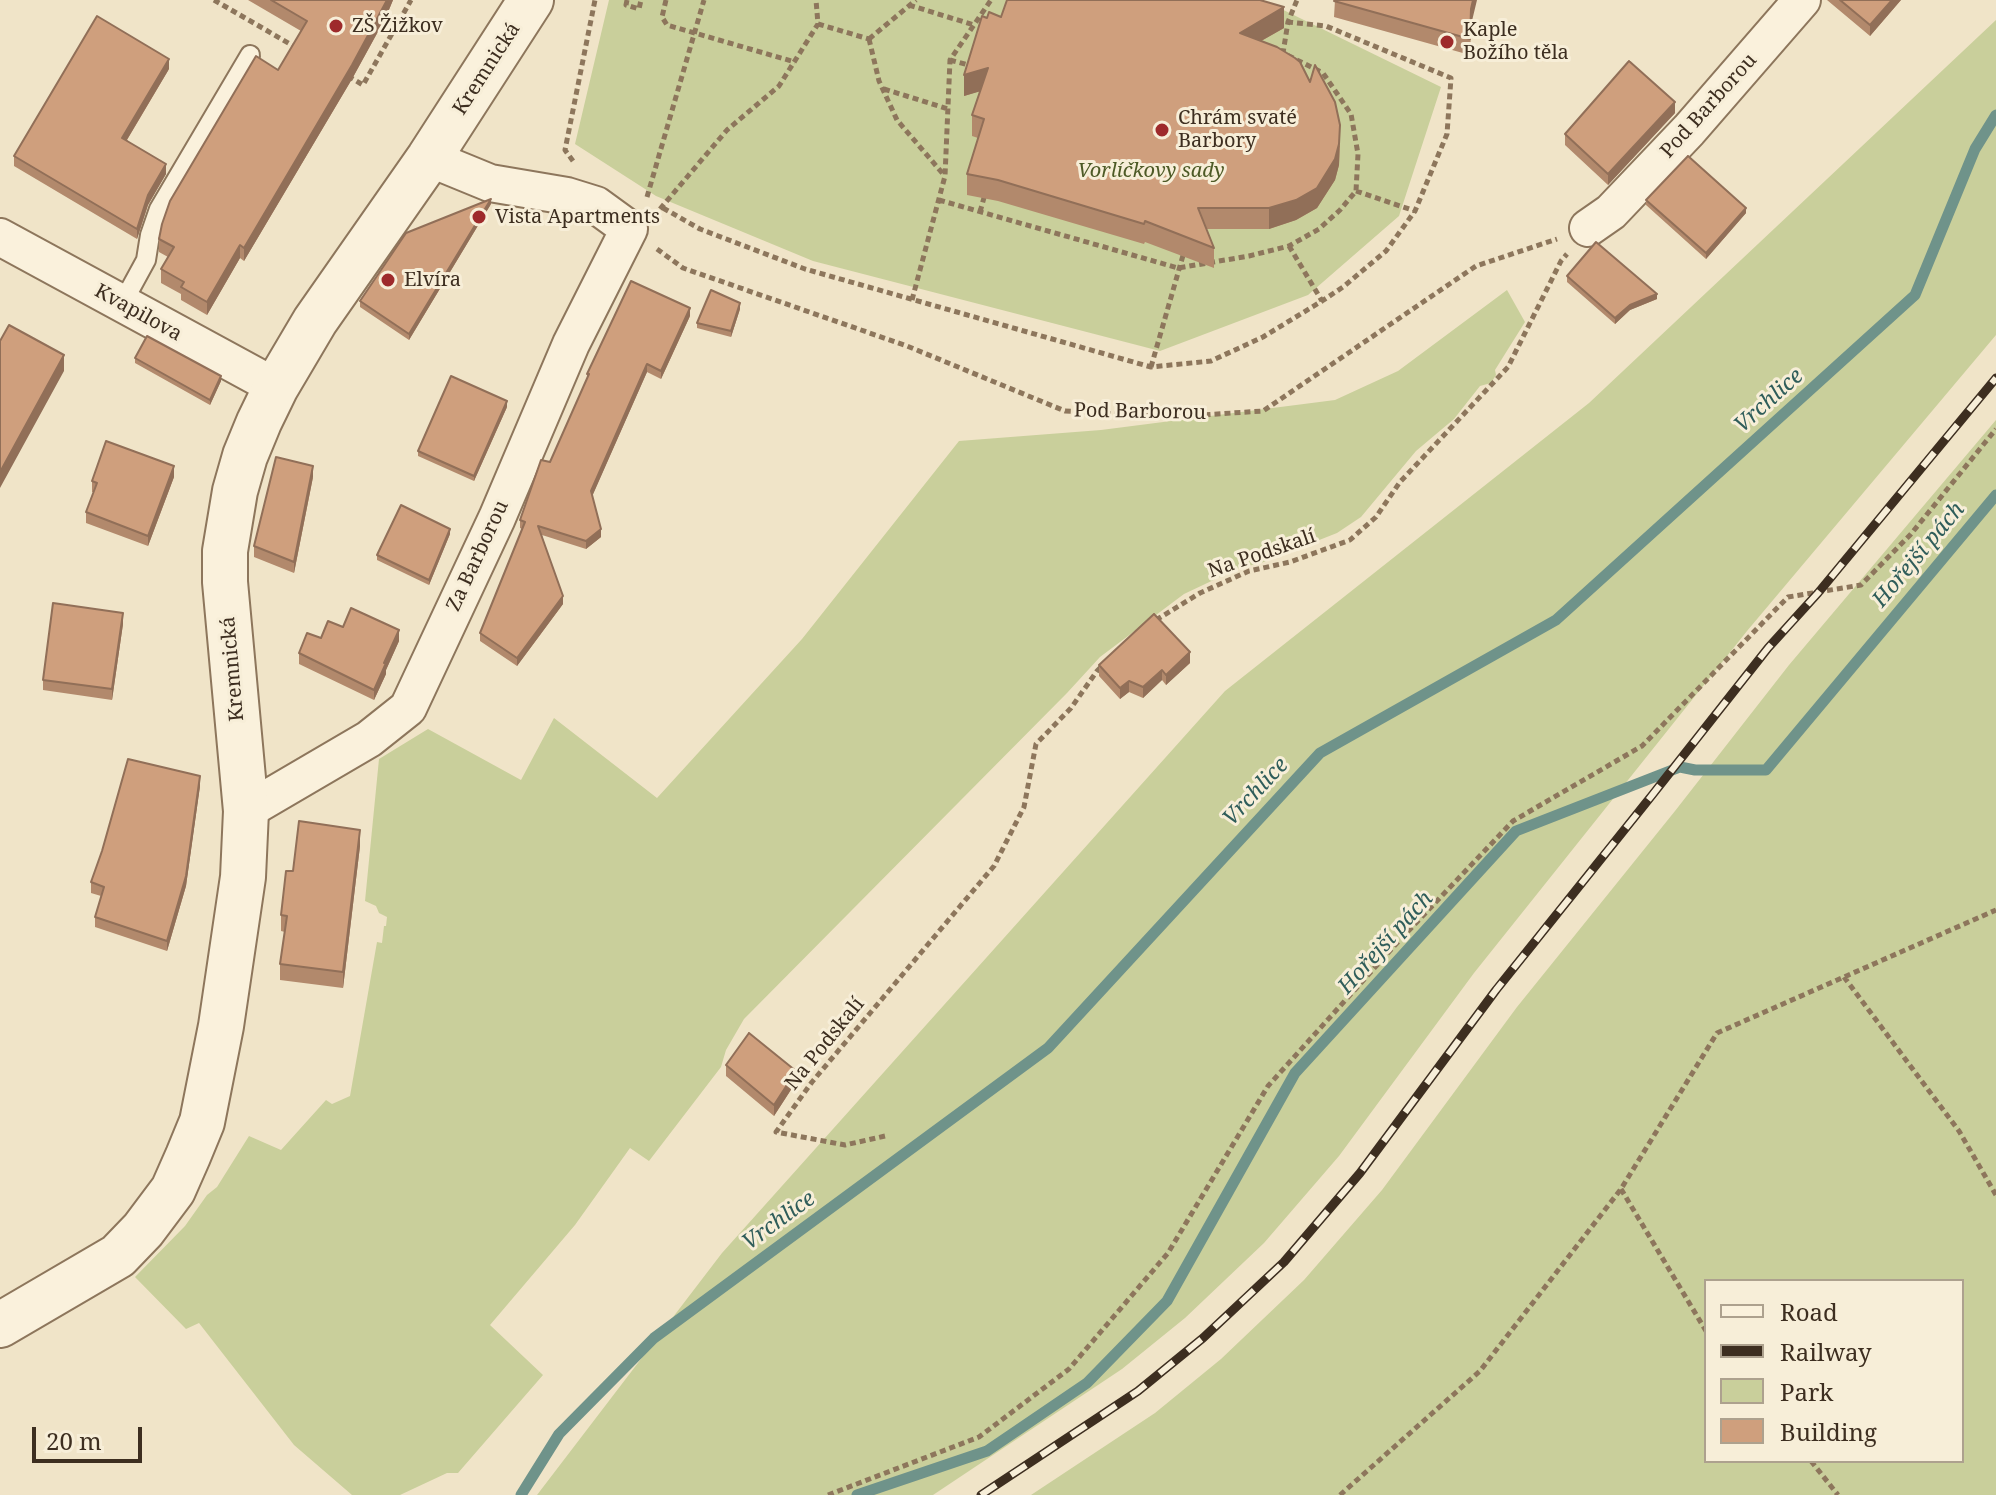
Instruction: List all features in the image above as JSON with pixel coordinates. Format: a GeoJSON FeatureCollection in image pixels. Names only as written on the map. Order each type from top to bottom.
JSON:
{"type":"FeatureCollection","features":[{"type":"Feature","properties":{"kind":"street","name":"Kremnická"},"geometry":{"type":"LineString","coordinates":[[0,1325],[118,1256],[143,1230],[173,1190],[202,1122],[219,1039],[243,877],[246,811],[225,582],[225,551],[235,491],[245,456],[276,387],[315,321],[429,158],[531,0]]}},
{"type":"Feature","properties":{"kind":"street","name":"Pod Barborou"},"geometry":{"type":"LineString","coordinates":[[1588,228],[1611,212],[1689,130],[1802,0]]}},
{"type":"Feature","properties":{"kind":"street"},"geometry":{"type":"LineString","coordinates":[[429,158],[490,183],[567,196],[596,205],[634,225]]}},
{"type":"Feature","properties":{"kind":"street","name":"Za Barborou"},"geometry":{"type":"LineString","coordinates":[[246,811],[369,739],[408,708],[497,518],[571,344],[634,225]]}},
{"type":"Feature","properties":{"kind":"street","name":"Kvapilova"},"geometry":{"type":"LineString","coordinates":[[0,237],[276,387]]}},
{"type":"Feature","properties":{"kind":"lane"},"geometry":{"type":"LineString","coordinates":[[122,304],[146,260],[159,209],[250,55]]}},
{"type":"Feature","properties":{"kind":"path"},"geometry":{"type":"LineString","coordinates":[[214,0],[309,54]]}},
{"type":"Feature","properties":{"kind":"path"},"geometry":{"type":"LineString","coordinates":[[336,70],[363,85],[411,0]]}},
{"type":"Feature","properties":{"kind":"path"},"geometry":{"type":"LineString","coordinates":[[574,161],[565,150],[595,0]]}},
{"type":"Feature","properties":{"kind":"path"},"geometry":{"type":"LineString","coordinates":[[627,0],[626,5],[639,9],[641,0]]}},
{"type":"Feature","properties":{"kind":"path"},"geometry":{"type":"LineString","coordinates":[[666,0],[662,17],[667,25],[795,62]]}},
{"type":"Feature","properties":{"kind":"path"},"geometry":{"type":"LineString","coordinates":[[634,225],[704,0]]}},
{"type":"Feature","properties":{"kind":"path"},"geometry":{"type":"LineString","coordinates":[[634,225],[663,208],[727,130],[779,86],[818,24],[816,0]]}},
{"type":"Feature","properties":{"kind":"path"},"geometry":{"type":"LineString","coordinates":[[869,39],[916,0]]}},
{"type":"Feature","properties":{"kind":"path"},"geometry":{"type":"LineString","coordinates":[[912,300],[945,176],[950,60],[991,0]]}},
{"type":"Feature","properties":{"kind":"path"},"geometry":{"type":"LineString","coordinates":[[939,200],[1178,268],[1289,246],[1319,229],[1356,191],[1358,154],[1351,114],[1323,73],[1283,53],[1288,22],[1297,0]]}},
{"type":"Feature","properties":{"kind":"path"},"geometry":{"type":"LineString","coordinates":[[909,5],[974,25]]}},
{"type":"Feature","properties":{"kind":"path"},"geometry":{"type":"LineString","coordinates":[[663,208],[700,229],[805,269],[1151,367],[1211,361],[1263,337],[1322,301],[1386,251],[1415,211],[1447,134],[1451,78],[1326,26],[1276,19]]}},
{"type":"Feature","properties":{"kind":"path"},"geometry":{"type":"LineString","coordinates":[[818,24],[869,39]]}},
{"type":"Feature","properties":{"kind":"path"},"geometry":{"type":"LineString","coordinates":[[869,39],[883,89],[897,120],[945,176]]}},
{"type":"Feature","properties":{"kind":"path"},"geometry":{"type":"LineString","coordinates":[[950,60],[979,68]]}},
{"type":"Feature","properties":{"kind":"path"},"geometry":{"type":"LineString","coordinates":[[883,89],[948,109]]}},
{"type":"Feature","properties":{"kind":"path"},"geometry":{"type":"LineString","coordinates":[[980,212],[987,187]]}},
{"type":"Feature","properties":{"kind":"path"},"geometry":{"type":"LineString","coordinates":[[1356,191],[1415,211]]}},
{"type":"Feature","properties":{"kind":"path","name":"Pod Barborou"},"geometry":{"type":"LineString","coordinates":[[634,225],[683,268],[907,346],[1065,411],[1171,417],[1263,411],[1476,266],[1588,228]]}},
{"type":"Feature","properties":{"kind":"path","name":"Na Podskalí"},"geometry":{"type":"LineString","coordinates":[[1152,622],[1200,593],[1249,571],[1290,562],[1350,540],[1376,517],[1400,482],[1508,367],[1561,261],[1588,228]]}},
{"type":"Feature","properties":{"kind":"path"},"geometry":{"type":"LineString","coordinates":[[1151,367],[1186,246]]}},
{"type":"Feature","properties":{"kind":"path"},"geometry":{"type":"LineString","coordinates":[[1289,246],[1322,301]]}},
{"type":"Feature","properties":{"kind":"path"},"geometry":{"type":"LineString","coordinates":[[828,1495],[979,1437],[1069,1369],[1168,1253],[1268,1086],[1396,944],[1513,821],[1642,746],[1788,597],[1861,585],[1911,534],[1996,429]]}},
{"type":"Feature","properties":{"kind":"path","name":"Na Podskalí"},"geometry":{"type":"LineString","coordinates":[[885,1136],[845,1145],[776,1132],[812,1082],[994,866],[1024,807],[1036,744],[1071,708],[1097,671],[1108,661]]}},
{"type":"Feature","properties":{"kind":"path"},"geometry":{"type":"LineString","coordinates":[[1340,1495],[1480,1371],[1621,1189],[1717,1033],[1996,910]]}},
{"type":"Feature","properties":{"kind":"path"},"geometry":{"type":"LineString","coordinates":[[1844,977],[1959,1131],[1996,1195]]}},
{"type":"Feature","properties":{"kind":"path"},"geometry":{"type":"LineString","coordinates":[[1621,1189],[1704,1328]]}},
{"type":"Feature","properties":{"kind":"path"},"geometry":{"type":"LineString","coordinates":[[1813,1463],[1838,1495]]}},
{"type":"Feature","properties":{"kind":"green space","name":"Vorlíčkovy sady"},"geometry":{"type":"Polygon","coordinates":[[[609,0],[1263,0],[1441,87],[1399,216],[1308,295],[1160,351],[813,261],[656,196],[575,144],[609,0]]]}},
{"type":"Feature","properties":{"kind":"green space"},"geometry":{"type":"Polygon","coordinates":[[[1996,20],[1996,335],[1747,631],[1474,973],[1339,1156],[1264,1243],[1185,1318],[1122,1369],[933,1495],[537,1495],[722,1253],[1225,691],[1589,403],[1996,20]]]}},
{"type":"Feature","properties":{"kind":"green space"},"geometry":{"type":"Polygon","coordinates":[[[1507,290],[1525,322],[1495,370],[1496,375],[1491,383],[1480,386],[1454,419],[1416,451],[1361,517],[1337,533],[1261,563],[1239,568],[1184,594],[1100,657],[744,1019],[726,1050],[721,1067],[649,1161],[630,1148],[575,1225],[490,1325],[543,1375],[458,1473],[447,1473],[400,1495],[352,1495],[294,1445],[199,1323],[186,1329],[135,1277],[185,1226],[207,1195],[217,1187],[249,1136],[281,1150],[326,1100],[332,1104],[350,1096],[377,942],[382,943],[387,917],[379,913],[376,906],[365,901],[379,759],[428,729],[521,780],[554,718],[657,798],[802,639],[959,441],[1101,430],[1335,400],[1398,371],[1507,290]]]}},
{"type":"Feature","properties":{"kind":"green space"},"geometry":{"type":"Polygon","coordinates":[[[1996,420],[1996,1495],[1031,1495],[1155,1413],[1221,1359],[1304,1280],[1382,1190],[1517,1007],[1789,665],[1996,420]]]}},
{"type":"Feature","properties":{"kind":"building"},"geometry":{"type":"Polygon","coordinates":[[[271,0],[387,0],[244,248],[240,245],[207,302],[181,287],[184,282],[161,269],[174,247],[159,239],[162,224],[170,201],[256,56],[278,70],[307,21],[271,0]]]}},
{"type":"Feature","properties":{"kind":"building","name":"Chrám svaté Barbory"},"geometry":{"type":"Polygon","coordinates":[[[1007,0],[1260,0],[1284,7],[1240,33],[1277,47],[1295,58],[1310,82],[1315,65],[1335,102],[1340,125],[1335,159],[1317,188],[1296,200],[1269,208],[1198,208],[1214,248],[1145,221],[1144,224],[998,180],[967,174],[984,119],[972,115],[988,68],[964,75],[982,16],[987,18],[989,12],[1001,17],[1007,0]]]}},
{"type":"Feature","properties":{"kind":"building"},"geometry":{"type":"Polygon","coordinates":[[[1473,0],[1470,39],[1334,1],[1473,0]]]}},
{"type":"Feature","properties":{"kind":"building"},"geometry":{"type":"Polygon","coordinates":[[[1840,0],[1892,0],[1870,25],[1840,0]]]}},
{"type":"Feature","properties":{"kind":"building"},"geometry":{"type":"Polygon","coordinates":[[[97,16],[169,59],[122,138],[166,164],[148,195],[137,229],[14,156],[97,16]]]}},
{"type":"Feature","properties":{"kind":"building"},"geometry":{"type":"Polygon","coordinates":[[[1629,61],[1675,102],[1608,174],[1565,134],[1629,61]]]}},
{"type":"Feature","properties":{"kind":"building"},"geometry":{"type":"Polygon","coordinates":[[[1688,156],[1746,208],[1706,253],[1646,200],[1688,156]]]}},
{"type":"Feature","properties":{"kind":"building"},"geometry":{"type":"Polygon","coordinates":[[[491,199],[409,334],[360,301],[406,233],[491,199]]]}},
{"type":"Feature","properties":{"kind":"building"},"geometry":{"type":"Polygon","coordinates":[[[1596,242],[1657,294],[1630,305],[1615,318],[1567,276],[1596,242]]]}},
{"type":"Feature","properties":{"kind":"building"},"geometry":{"type":"Polygon","coordinates":[[[631,281],[690,308],[661,371],[647,364],[591,491],[601,529],[586,541],[538,526],[563,596],[517,658],[480,633],[525,522],[520,520],[541,460],[550,462],[631,281]]]}},
{"type":"Feature","properties":{"kind":"building"},"geometry":{"type":"Polygon","coordinates":[[[711,290],[740,303],[731,331],[697,323],[711,290]]]}},
{"type":"Feature","properties":{"kind":"building"},"geometry":{"type":"Polygon","coordinates":[[[9,325],[64,355],[0,472],[0,341],[9,325]]]}},
{"type":"Feature","properties":{"kind":"building"},"geometry":{"type":"Polygon","coordinates":[[[147,336],[221,376],[210,400],[135,358],[147,336]]]}},
{"type":"Feature","properties":{"kind":"building"},"geometry":{"type":"Polygon","coordinates":[[[451,376],[507,401],[474,476],[418,451],[451,376]]]}},
{"type":"Feature","properties":{"kind":"building"},"geometry":{"type":"Polygon","coordinates":[[[106,441],[174,466],[148,536],[86,512],[97,483],[92,481],[106,441]]]}},
{"type":"Feature","properties":{"kind":"building"},"geometry":{"type":"Polygon","coordinates":[[[276,457],[313,466],[294,562],[254,546],[276,457]]]}},
{"type":"Feature","properties":{"kind":"building"},"geometry":{"type":"Polygon","coordinates":[[[401,505],[450,529],[429,580],[377,555],[401,505]]]}},
{"type":"Feature","properties":{"kind":"building"},"geometry":{"type":"Polygon","coordinates":[[[53,603],[123,613],[112,689],[43,680],[53,603]]]}},
{"type":"Feature","properties":{"kind":"building"},"geometry":{"type":"Polygon","coordinates":[[[351,608],[399,630],[374,690],[299,653],[307,633],[321,638],[328,621],[343,627],[351,608]]]}},
{"type":"Feature","properties":{"kind":"building"},"geometry":{"type":"Polygon","coordinates":[[[1154,614],[1190,652],[1166,675],[1162,670],[1143,687],[1129,681],[1120,688],[1099,665],[1154,614]]]}},
{"type":"Feature","properties":{"kind":"building"},"geometry":{"type":"Polygon","coordinates":[[[128,759],[200,776],[186,876],[167,941],[95,917],[104,887],[91,882],[128,759]]]}},
{"type":"Feature","properties":{"kind":"building"},"geometry":{"type":"Polygon","coordinates":[[[299,821],[360,830],[343,972],[280,964],[287,916],[281,915],[286,871],[293,871],[299,821]]]}},
{"type":"Feature","properties":{"kind":"building"},"geometry":{"type":"Polygon","coordinates":[[[749,1033],[796,1071],[774,1105],[726,1065],[749,1033]]]}},
{"type":"Feature","properties":{"kind":"waterway","name":"Vrchlice"},"geometry":{"type":"LineString","coordinates":[[521,1495],[559,1434],[654,1338],[1048,1048],[1320,753],[1556,620],[1915,295],[1975,149],[1996,115]]}},
{"type":"Feature","properties":{"kind":"waterway","name":"Hořejší pách"},"geometry":{"type":"LineString","coordinates":[[857,1495],[987,1451],[1087,1383],[1167,1301],[1295,1073],[1516,831],[1680,767],[1695,770],[1766,770],[1996,495]]}},
{"type":"Feature","properties":{"kind":"railway"},"geometry":{"type":"LineString","coordinates":[[981,1495],[1138,1391],[1203,1338],[1284,1262],[1360,1173],[1496,990],[1768,648],[1818,593],[1996,378]]}},
{"type":"Feature","properties":{"kind":"place","name":"ZŠ Žižkov"},"geometry":{"type":"Point","coordinates":[336,26]}},
{"type":"Feature","properties":{"kind":"place","name":"Kaple Božího těla"},"geometry":{"type":"Point","coordinates":[1447,42]}},
{"type":"Feature","properties":{"kind":"place","name":"Chrám svaté Barbory"},"geometry":{"type":"Point","coordinates":[1162,130]}},
{"type":"Feature","properties":{"kind":"place","name":"Vista Apartments"},"geometry":{"type":"Point","coordinates":[479,217]}},
{"type":"Feature","properties":{"kind":"place","name":"Elvíra"},"geometry":{"type":"Point","coordinates":[388,280]}}]}
